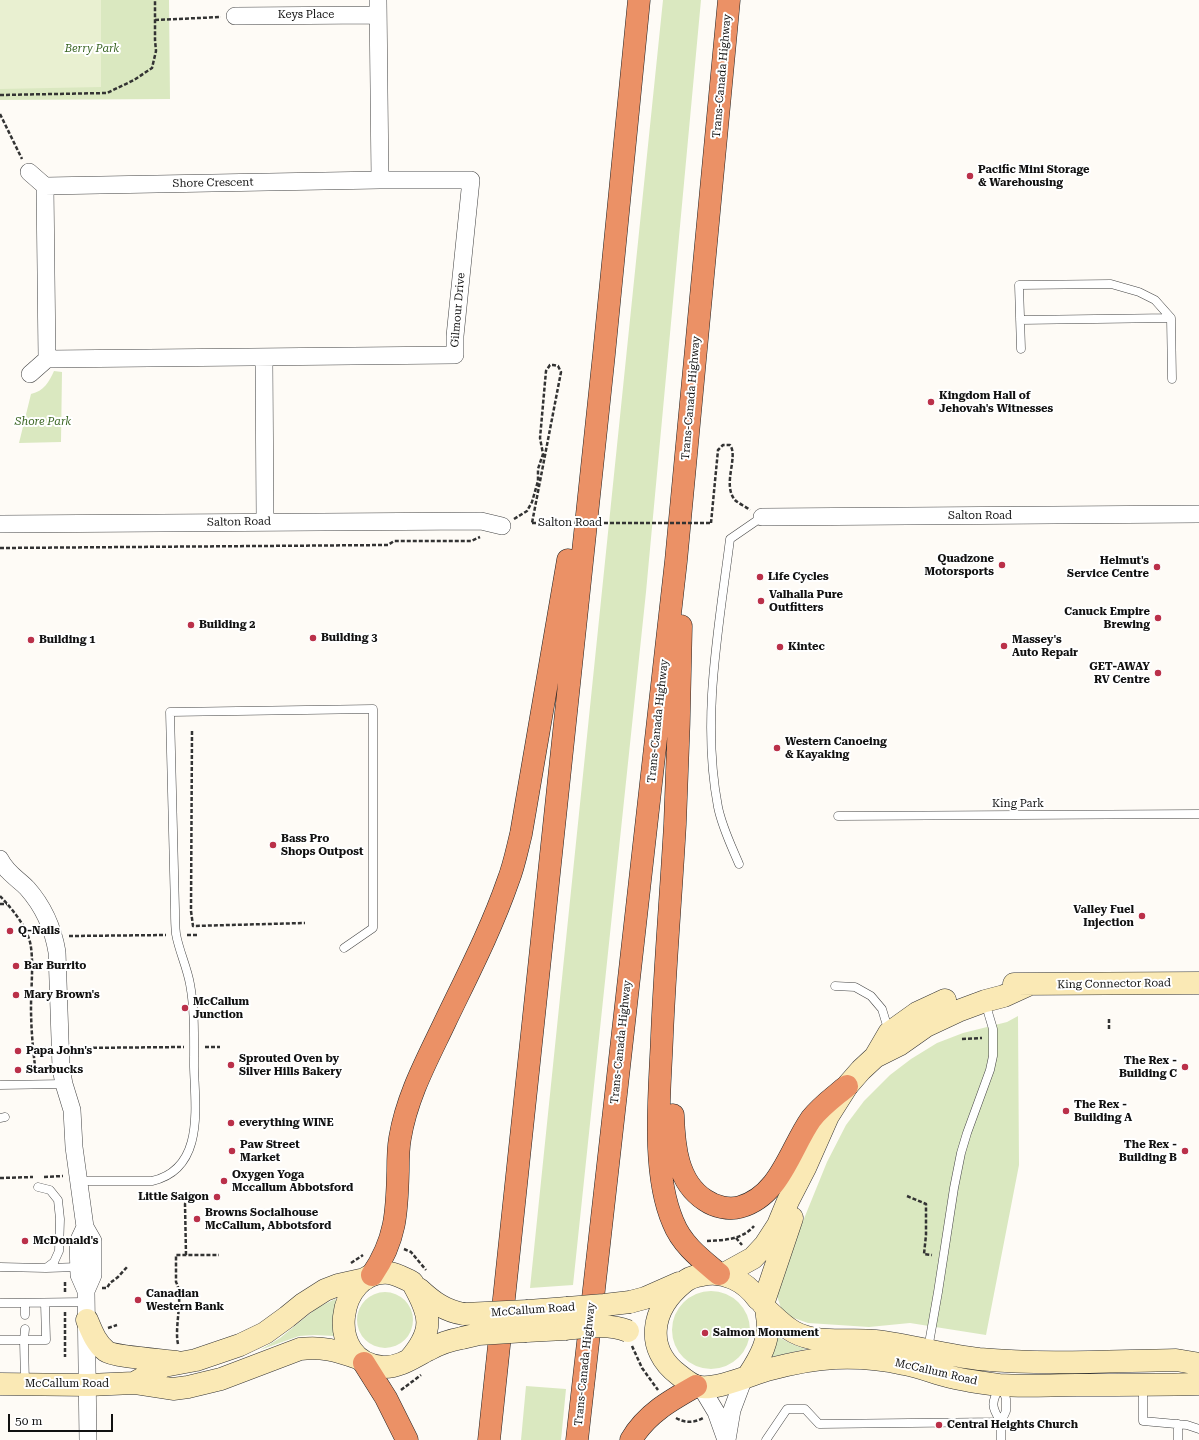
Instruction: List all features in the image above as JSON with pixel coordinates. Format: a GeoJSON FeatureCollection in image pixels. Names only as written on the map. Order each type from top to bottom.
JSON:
{"type":"FeatureCollection","features":[{"type":"Feature","properties":{"kind":"highway"},"geometry":{"type":"LineString","coordinates":[[489,1440],[604,354],[639,0]]}},
{"type":"Feature","properties":{"kind":"highway","name":"Trans-Canada Highway"},"geometry":{"type":"LineString","coordinates":[[577,1440],[676,561],[729,0]]}},
{"type":"Feature","properties":{"kind":"highway"},"geometry":{"type":"LineString","coordinates":[[369,1277],[381,1262],[387,1250],[394,1228],[397,1205],[400,1138],[408,1103],[419,1075],[490,927],[509,879],[514,860],[522,826],[604,354]]}},
{"type":"Feature","properties":{"kind":"highway"},"geometry":{"type":"LineString","coordinates":[[676,561],[682,598],[680,724],[675,826],[664,970],[659,1130],[661,1172],[672,1222],[679,1236],[692,1252],[722,1274]]}},
{"type":"Feature","properties":{"kind":"highway"},"geometry":{"type":"LineString","coordinates":[[664,970],[672,1013],[672,1107],[675,1147],[681,1170],[691,1187],[697,1194],[709,1202],[726,1208],[736,1208],[751,1203],[759,1198],[774,1184],[783,1171],[802,1133],[812,1118],[822,1107],[847,1086]]}},
{"type":"Feature","properties":{"kind":"highway"},"geometry":{"type":"LineString","coordinates":[[361,1360],[386,1398],[407,1440]]}},
{"type":"Feature","properties":{"kind":"highway"},"geometry":{"type":"LineString","coordinates":[[631,1440],[652,1414],[666,1403],[698,1386]]}},
{"type":"Feature","properties":{"kind":"main road","name":"King Connector Road"},"geometry":{"type":"LineString","coordinates":[[722,1274],[752,1258],[765,1245],[778,1224],[828,1116],[847,1086],[875,1057],[890,1033],[917,1013],[949,998],[980,987],[1000,983],[1028,985],[1199,983]]}},
{"type":"Feature","properties":{"kind":"main road","name":"King Connector Road"},"geometry":{"type":"LineString","coordinates":[[875,1057],[899,1045],[926,1026],[958,1011],[1004,996],[1028,985]]}},
{"type":"Feature","properties":{"kind":"main road","name":"King Connector Road"},"geometry":{"type":"LineString","coordinates":[[764,1306],[777,1260],[788,1232],[805,1168]]}},
{"type":"Feature","properties":{"kind":"main road"},"geometry":{"type":"LineString","coordinates":[[389,1273],[421,1278],[428,1325],[419,1349],[409,1360],[396,1366],[383,1367],[361,1360],[350,1349],[342,1323],[344,1310],[350,1296],[369,1277],[389,1273]]}},
{"type":"Feature","properties":{"kind":"main road"},"geometry":{"type":"LineString","coordinates":[[708,1274],[722,1274],[738,1280],[753,1292],[764,1306],[768,1322],[768,1335],[763,1350],[746,1377],[721,1385],[698,1386],[684,1379],[671,1369],[662,1358],[656,1337],[656,1324],[662,1306],[684,1282],[695,1277],[708,1274]]}},
{"type":"Feature","properties":{"kind":"main road","name":"McCallum Road"},"geometry":{"type":"LineString","coordinates":[[134,1382],[164,1366],[196,1360],[240,1345],[265,1333],[287,1318],[303,1304],[325,1290],[369,1277]]}},
{"type":"Feature","properties":{"kind":"main road","name":"McCallum Road"},"geometry":{"type":"LineString","coordinates":[[421,1278],[439,1306],[454,1313],[527,1321],[566,1318],[604,1305],[630,1302],[645,1298],[684,1282]]}},
{"type":"Feature","properties":{"kind":"main road"},"geometry":{"type":"LineString","coordinates":[[86,1304],[96,1340],[108,1352],[122,1356],[182,1362]]}},
{"type":"Feature","properties":{"kind":"main road","name":"McCallum Road"},"geometry":{"type":"LineString","coordinates":[[764,1306],[782,1324],[793,1331],[816,1338],[874,1341],[978,1358],[1031,1362],[1176,1360],[1199,1364]]}},
{"type":"Feature","properties":{"kind":"main road","name":"McCallum Road"},"geometry":{"type":"LineString","coordinates":[[566,1318],[618,1327],[628,1337],[646,1342],[662,1358]]}},
{"type":"Feature","properties":{"kind":"main road","name":"McCallum Road"},"geometry":{"type":"LineString","coordinates":[[409,1360],[449,1340],[479,1334],[527,1321]]}},
{"type":"Feature","properties":{"kind":"main road","name":"McCallum Road"},"geometry":{"type":"LineString","coordinates":[[0,1384],[88,1385],[134,1382],[173,1389],[221,1379],[300,1348],[328,1348],[361,1360]]}},
{"type":"Feature","properties":{"kind":"main road"},"geometry":{"type":"LineString","coordinates":[[1176,1360],[1199,1354]]}},
{"type":"Feature","properties":{"kind":"main road","name":"McCallum Road"},"geometry":{"type":"LineString","coordinates":[[746,1377],[808,1361],[834,1358],[856,1358],[904,1364],[950,1377],[1001,1385],[1189,1384]]}},
{"type":"Feature","properties":{"kind":"main road"},"geometry":{"type":"LineString","coordinates":[[1189,1384],[1199,1393]]}},
{"type":"Feature","properties":{"kind":"street","name":"Keys Place"},"geometry":{"type":"LineString","coordinates":[[235,16],[378,7]]}},
{"type":"Feature","properties":{"kind":"street"},"geometry":{"type":"LineString","coordinates":[[378,7],[380,180]]}},
{"type":"Feature","properties":{"kind":"street"},"geometry":{"type":"LineString","coordinates":[[29,172],[45,186],[48,359]]}},
{"type":"Feature","properties":{"kind":"street","name":"Shore Crescent"},"geometry":{"type":"LineString","coordinates":[[45,186],[380,180]]}},
{"type":"Feature","properties":{"kind":"street","name":"Gilmour Drive"},"geometry":{"type":"LineString","coordinates":[[264,357],[455,355],[455,336],[471,180],[380,180]]}},
{"type":"Feature","properties":{"kind":"street"},"geometry":{"type":"LineString","coordinates":[[30,374],[48,359],[264,357],[265,522]]}},
{"type":"Feature","properties":{"kind":"street","name":"Salton Road"},"geometry":{"type":"LineString","coordinates":[[762,517],[1199,514]]}},
{"type":"Feature","properties":{"kind":"street","name":"Salton Road"},"geometry":{"type":"LineString","coordinates":[[0,524],[482,521],[502,526]]}},
{"type":"Feature","properties":{"kind":"street"},"geometry":{"type":"LineString","coordinates":[[0,859],[11,874],[27,888],[38,902],[48,921],[57,952],[61,1068],[72,1110],[74,1146],[71,1178],[85,1227],[93,1241],[93,1275],[86,1304]]}},
{"type":"Feature","properties":{"kind":"street"},"geometry":{"type":"LineString","coordinates":[[85,1227],[78,1242],[72,1267],[79,1275],[86,1304],[88,1440]]}},
{"type":"Feature","properties":{"kind":"street"},"geometry":{"type":"LineString","coordinates":[[726,1440],[732,1410],[746,1377]]}},
{"type":"Feature","properties":{"kind":"street"},"geometry":{"type":"LineString","coordinates":[[698,1386],[716,1412],[726,1440]]}},
{"type":"Feature","properties":{"kind":"lane"},"geometry":{"type":"LineString","coordinates":[[1021,349],[1019,285],[1111,284],[1139,292],[1155,300],[1171,318],[1172,379]]}},
{"type":"Feature","properties":{"kind":"lane"},"geometry":{"type":"LineString","coordinates":[[1020,320],[1171,318]]}},
{"type":"Feature","properties":{"kind":"lane"},"geometry":{"type":"LineString","coordinates":[[739,864],[724,829],[718,808],[711,764],[712,680],[730,539],[762,517]]}},
{"type":"Feature","properties":{"kind":"lane"},"geometry":{"type":"LineString","coordinates":[[71,1178],[152,1181],[164,1178],[180,1166],[188,1151],[195,1132],[194,1025],[191,985],[176,935],[173,869],[170,712],[373,710],[374,928],[344,948]]}},
{"type":"Feature","properties":{"kind":"lane","name":"King Park"},"geometry":{"type":"LineString","coordinates":[[838,816],[1199,814]]}},
{"type":"Feature","properties":{"kind":"lane"},"geometry":{"type":"LineString","coordinates":[[835,986],[855,987],[871,996],[882,1009],[890,1033]]}},
{"type":"Feature","properties":{"kind":"lane"},"geometry":{"type":"LineString","coordinates":[[928,1350],[961,1153],[990,1070],[993,1056],[993,1029],[985,1001]]}},
{"type":"Feature","properties":{"kind":"lane"},"geometry":{"type":"LineString","coordinates":[[0,1085],[64,1084]]}},
{"type":"Feature","properties":{"kind":"lane"},"geometry":{"type":"LineString","coordinates":[[38,1187],[50,1190],[58,1200],[60,1219],[59,1251],[54,1262],[46,1268]]}},
{"type":"Feature","properties":{"kind":"lane"},"geometry":{"type":"LineString","coordinates":[[0,1267],[72,1267]]}},
{"type":"Feature","properties":{"kind":"lane"},"geometry":{"type":"LineString","coordinates":[[0,1304],[65,1302],[86,1304]]}},
{"type":"Feature","properties":{"kind":"lane"},"geometry":{"type":"LineString","coordinates":[[25,1303],[25,1315]]}},
{"type":"Feature","properties":{"kind":"lane"},"geometry":{"type":"LineString","coordinates":[[0,1340],[46,1340],[45,1303]]}},
{"type":"Feature","properties":{"kind":"lane"},"geometry":{"type":"LineString","coordinates":[[25,1329],[25,1384]]}},
{"type":"Feature","properties":{"kind":"lane"},"geometry":{"type":"LineString","coordinates":[[1143,1384],[1143,1421],[1187,1425],[1199,1429]]}},
{"type":"Feature","properties":{"kind":"lane"},"geometry":{"type":"LineString","coordinates":[[1001,1385],[993,1398],[993,1411],[1001,1422]]}},
{"type":"Feature","properties":{"kind":"lane"},"geometry":{"type":"LineString","coordinates":[[1001,1385],[1006,1399],[1006,1410],[1001,1422],[1001,1440]]}},
{"type":"Feature","properties":{"kind":"lane"},"geometry":{"type":"LineString","coordinates":[[766,1440],[787,1409],[805,1410],[819,1424],[1001,1422]]}},
{"type":"Feature","properties":{"kind":"lane"},"geometry":{"type":"LineString","coordinates":[[1178,1424],[1178,1440]]}},
{"type":"Feature","properties":{"kind":"path"},"geometry":{"type":"LineString","coordinates":[[0,94],[107,93],[134,80],[152,68],[156,51],[155,0]]}},
{"type":"Feature","properties":{"kind":"path"},"geometry":{"type":"LineString","coordinates":[[155,20],[235,16]]}},
{"type":"Feature","properties":{"kind":"path"},"geometry":{"type":"LineString","coordinates":[[0,114],[29,172]]}},
{"type":"Feature","properties":{"kind":"path","name":"Salton Road"},"geometry":{"type":"LineString","coordinates":[[527,511],[532,502],[538,481],[538,469],[543,454],[540,438],[546,371],[553,365],[558,366],[561,372],[532,523],[711,523],[718,450],[723,444],[730,445],[733,452],[730,484],[736,500]]}},
{"type":"Feature","properties":{"kind":"path"},"geometry":{"type":"LineString","coordinates":[[0,548],[388,545],[394,541],[471,541],[483,536]]}},
{"type":"Feature","properties":{"kind":"path"},"geometry":{"type":"LineString","coordinates":[[192,730],[191,911],[193,926],[305,924]]}},
{"type":"Feature","properties":{"kind":"path"},"geometry":{"type":"LineString","coordinates":[[0,896],[12,909],[22,924],[30,942],[31,1021],[33,1048],[36,1076],[42,1085]]}},
{"type":"Feature","properties":{"kind":"path"},"geometry":{"type":"LineString","coordinates":[[0,904],[7,904]]}},
{"type":"Feature","properties":{"kind":"path"},"geometry":{"type":"LineString","coordinates":[[30,942],[67,936],[197,935]]}},
{"type":"Feature","properties":{"kind":"path"},"geometry":{"type":"LineString","coordinates":[[1109,1019],[1109,1030]]}},
{"type":"Feature","properties":{"kind":"path"},"geometry":{"type":"LineString","coordinates":[[962,1039],[982,1038]]}},
{"type":"Feature","properties":{"kind":"path"},"geometry":{"type":"LineString","coordinates":[[33,1048],[220,1047]]}},
{"type":"Feature","properties":{"kind":"path"},"geometry":{"type":"LineString","coordinates":[[63,1170],[71,1178]]}},
{"type":"Feature","properties":{"kind":"path"},"geometry":{"type":"LineString","coordinates":[[186,1255],[185,1204],[191,1191]]}},
{"type":"Feature","properties":{"kind":"path"},"geometry":{"type":"LineString","coordinates":[[907,1196],[926,1204],[926,1235],[924,1254],[932,1255]]}},
{"type":"Feature","properties":{"kind":"path"},"geometry":{"type":"LineString","coordinates":[[703,1242],[736,1238],[751,1230],[756,1224]]}},
{"type":"Feature","properties":{"kind":"path"},"geometry":{"type":"LineString","coordinates":[[400,1247],[410,1252],[421,1278]]}},
{"type":"Feature","properties":{"kind":"path"},"geometry":{"type":"LineString","coordinates":[[177,1326],[179,1302],[178,1286],[176,1282],[176,1255],[219,1255]]}},
{"type":"Feature","properties":{"kind":"path"},"geometry":{"type":"LineString","coordinates":[[107,1288],[110,1283],[118,1278],[128,1266]]}},
{"type":"Feature","properties":{"kind":"path"},"geometry":{"type":"LineString","coordinates":[[65,1357],[65,1302],[72,1267]]}},
{"type":"Feature","properties":{"kind":"path"},"geometry":{"type":"LineString","coordinates":[[112,1326],[117,1325]]}},
{"type":"Feature","properties":{"kind":"path"},"geometry":{"type":"LineString","coordinates":[[628,1337],[642,1368],[661,1394]]}},
{"type":"Feature","properties":{"kind":"path"},"geometry":{"type":"LineString","coordinates":[[671,1413],[687,1422],[699,1420],[709,1416]]}},
{"type":"Feature","properties":{"kind":"green space","name":"Berry Park"},"geometry":{"type":"Polygon","coordinates":[[[0,0],[169,0],[170,99],[0,100],[0,0]]]}},
{"type":"Feature","properties":{"kind":"green space"},"geometry":{"type":"Polygon","coordinates":[[[0,0],[101,0],[101,87],[0,89],[0,0]]]}},
{"type":"Feature","properties":{"kind":"green space"},"geometry":{"type":"Polygon","coordinates":[[[663,0],[701,0],[646,592],[573,1285],[530,1288],[663,0]]]}},
{"type":"Feature","properties":{"kind":"green space","name":"Shore Park"},"geometry":{"type":"Polygon","coordinates":[[[54,371],[62,372],[61,442],[19,443],[31,394],[36,393],[46,386],[54,371]]]}},
{"type":"Feature","properties":{"kind":"green space"},"geometry":{"type":"Polygon","coordinates":[[[1018,1016],[1019,1165],[986,1335],[910,1323],[869,1327],[808,1323],[791,1317],[781,1308],[777,1296],[784,1268],[827,1162],[846,1125],[864,1101],[890,1075],[911,1059],[937,1043],[963,1033],[1007,1022],[1018,1016]]]}},
{"type":"Feature","properties":{"kind":"green space"},"geometry":{"type":"Polygon","coordinates":[[[703,1291],[719,1291],[733,1297],[744,1308],[750,1322],[750,1338],[744,1352],[733,1363],[719,1369],[703,1369],[689,1363],[678,1352],[672,1338],[672,1322],[678,1308],[689,1297],[703,1291]]]}},
{"type":"Feature","properties":{"kind":"green space"},"geometry":{"type":"Polygon","coordinates":[[[379,1292],[391,1292],[401,1296],[409,1304],[413,1314],[413,1326],[409,1336],[401,1344],[391,1348],[379,1348],[369,1344],[361,1336],[357,1326],[357,1314],[361,1304],[369,1296],[379,1292]]]}},
{"type":"Feature","properties":{"kind":"green space"},"geometry":{"type":"Polygon","coordinates":[[[335,1299],[337,1301],[333,1318],[335,1336],[299,1336],[260,1350],[280,1338],[317,1308],[335,1299]]]}},
{"type":"Feature","properties":{"kind":"green space"},"geometry":{"type":"Polygon","coordinates":[[[778,1337],[794,1345],[806,1349],[771,1357],[778,1337]]]}},
{"type":"Feature","properties":{"kind":"green space"},"geometry":{"type":"Polygon","coordinates":[[[526,1386],[566,1389],[561,1440],[521,1440],[526,1386]]]}},
{"type":"Feature","properties":{"kind":"place","name":"Pacific Mini Storage & Warehousing"},"geometry":{"type":"Point","coordinates":[970,176]}},
{"type":"Feature","properties":{"kind":"place","name":"Kingdom Hall of Jehovah's Witnesses"},"geometry":{"type":"Point","coordinates":[931,402]}},
{"type":"Feature","properties":{"kind":"place","name":"Quadzone Motorsports"},"geometry":{"type":"Point","coordinates":[1002,565]}},
{"type":"Feature","properties":{"kind":"place","name":"Helmut's Service Centre"},"geometry":{"type":"Point","coordinates":[1157,567]}},
{"type":"Feature","properties":{"kind":"place","name":"Life Cycles"},"geometry":{"type":"Point","coordinates":[760,577]}},
{"type":"Feature","properties":{"kind":"place","name":"Valhalla Pure Outfitters"},"geometry":{"type":"Point","coordinates":[761,601]}},
{"type":"Feature","properties":{"kind":"place","name":"Canuck Empire Brewing"},"geometry":{"type":"Point","coordinates":[1158,618]}},
{"type":"Feature","properties":{"kind":"place","name":"Building 2"},"geometry":{"type":"Point","coordinates":[191,625]}},
{"type":"Feature","properties":{"kind":"place","name":"Building 3"},"geometry":{"type":"Point","coordinates":[313,638]}},
{"type":"Feature","properties":{"kind":"place","name":"Building 1"},"geometry":{"type":"Point","coordinates":[31,640]}},
{"type":"Feature","properties":{"kind":"place","name":"Massey's Auto Repair"},"geometry":{"type":"Point","coordinates":[1004,646]}},
{"type":"Feature","properties":{"kind":"place","name":"Kintec"},"geometry":{"type":"Point","coordinates":[780,647]}},
{"type":"Feature","properties":{"kind":"place","name":"GET-AWAY RV Centre"},"geometry":{"type":"Point","coordinates":[1158,673]}},
{"type":"Feature","properties":{"kind":"place","name":"Western Canoeing & Kayaking"},"geometry":{"type":"Point","coordinates":[777,748]}},
{"type":"Feature","properties":{"kind":"place","name":"Bass Pro Shops Outpost"},"geometry":{"type":"Point","coordinates":[273,845]}},
{"type":"Feature","properties":{"kind":"place","name":"Valley Fuel Injection"},"geometry":{"type":"Point","coordinates":[1142,916]}},
{"type":"Feature","properties":{"kind":"place","name":"Q-Nails"},"geometry":{"type":"Point","coordinates":[10,931]}},
{"type":"Feature","properties":{"kind":"place","name":"Bar Burrito"},"geometry":{"type":"Point","coordinates":[16,966]}},
{"type":"Feature","properties":{"kind":"place","name":"Mary Brown's"},"geometry":{"type":"Point","coordinates":[16,995]}},
{"type":"Feature","properties":{"kind":"place","name":"McCallum Junction"},"geometry":{"type":"Point","coordinates":[185,1008]}},
{"type":"Feature","properties":{"kind":"place","name":"Papa John's"},"geometry":{"type":"Point","coordinates":[18,1051]}},
{"type":"Feature","properties":{"kind":"place","name":"Sprouted Oven by Silver Hills Bakery"},"geometry":{"type":"Point","coordinates":[231,1065]}},
{"type":"Feature","properties":{"kind":"place","name":"The Rex - Building C"},"geometry":{"type":"Point","coordinates":[1185,1067]}},
{"type":"Feature","properties":{"kind":"place","name":"Starbucks"},"geometry":{"type":"Point","coordinates":[18,1070]}},
{"type":"Feature","properties":{"kind":"place","name":"The Rex - Building A"},"geometry":{"type":"Point","coordinates":[1066,1111]}},
{"type":"Feature","properties":{"kind":"place","name":"everything WINE"},"geometry":{"type":"Point","coordinates":[231,1123]}},
{"type":"Feature","properties":{"kind":"place","name":"Paw Street Market"},"geometry":{"type":"Point","coordinates":[232,1151]}},
{"type":"Feature","properties":{"kind":"place","name":"The Rex - Building B"},"geometry":{"type":"Point","coordinates":[1185,1151]}},
{"type":"Feature","properties":{"kind":"place","name":"Oxygen Yoga Mccallum Abbotsford"},"geometry":{"type":"Point","coordinates":[224,1181]}},
{"type":"Feature","properties":{"kind":"place","name":"Little Saigon"},"geometry":{"type":"Point","coordinates":[217,1197]}},
{"type":"Feature","properties":{"kind":"place","name":"Browns Socialhouse McCallum, Abbotsford"},"geometry":{"type":"Point","coordinates":[197,1219]}},
{"type":"Feature","properties":{"kind":"place","name":"McDonald's"},"geometry":{"type":"Point","coordinates":[25,1241]}},
{"type":"Feature","properties":{"kind":"place","name":"Canadian Western Bank"},"geometry":{"type":"Point","coordinates":[138,1300]}},
{"type":"Feature","properties":{"kind":"place","name":"Salmon Monument"},"geometry":{"type":"Point","coordinates":[705,1333]}},
{"type":"Feature","properties":{"kind":"place","name":"Central Heights Church"},"geometry":{"type":"Point","coordinates":[939,1425]}}]}
